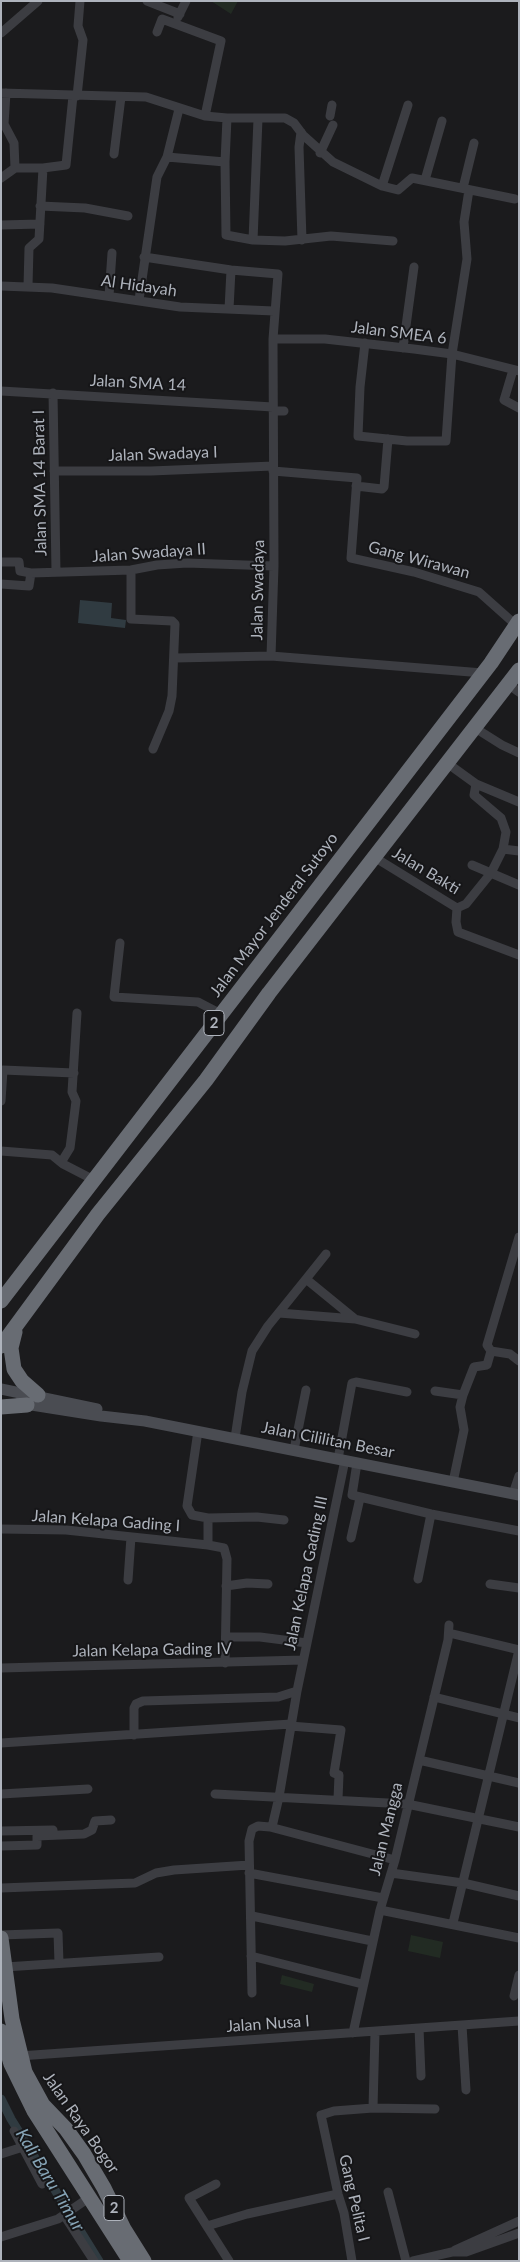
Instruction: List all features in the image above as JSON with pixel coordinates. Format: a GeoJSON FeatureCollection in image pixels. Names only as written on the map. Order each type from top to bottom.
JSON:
{"type":"FeatureCollection","features":[{"type":"Feature","properties":{"kind":"highway","name":"Jalan Mayor Jenderal Sutoyo"},"geometry":{"type":"LineString","coordinates":[[1,1301],[483,673],[518,623]]}},
{"type":"Feature","properties":{"kind":"highway","name":"2"},"geometry":{"type":"LineString","coordinates":[[1,1346],[98,1214],[206,1080],[269,993],[446,763],[475,728],[513,688],[519,670]]}},
{"type":"Feature","properties":{"kind":"highway"},"geometry":{"type":"LineString","coordinates":[[353,842],[374,857]]}},
{"type":"Feature","properties":{"kind":"highway"},"geometry":{"type":"LineString","coordinates":[[1,1407],[32,1400],[14,1369],[11,1348],[17,1326]]}},
{"type":"Feature","properties":{"kind":"highway","name":"Jalan Raya Bogor"},"geometry":{"type":"LineString","coordinates":[[1,1936],[5,1967],[10,2063],[33,2088],[43,2105],[66,2129],[84,2154],[104,2188],[124,2229],[144,2261]]}},
{"type":"Feature","properties":{"kind":"highway","name":"Jalan Raya Bogor"},"geometry":{"type":"LineString","coordinates":[[1,2031],[10,2063],[34,2111],[130,2261]]}},
{"type":"Feature","properties":{"kind":"street"},"geometry":{"type":"LineString","coordinates":[[1,33],[38,1]]}},
{"type":"Feature","properties":{"kind":"street"},"geometry":{"type":"LineString","coordinates":[[1,178],[15,168],[43,168],[66,165],[82,40],[78,26],[80,1]]}},
{"type":"Feature","properties":{"kind":"street"},"geometry":{"type":"LineString","coordinates":[[147,1],[180,14]]}},
{"type":"Feature","properties":{"kind":"street"},"geometry":{"type":"LineString","coordinates":[[174,24],[186,1]]}},
{"type":"Feature","properties":{"kind":"street"},"geometry":{"type":"LineString","coordinates":[[157,32],[162,19],[222,41],[205,116]]}},
{"type":"Feature","properties":{"kind":"street"},"geometry":{"type":"LineString","coordinates":[[15,168],[14,143],[4,124],[4,93],[121,97],[153,99],[205,116],[258,119],[285,118],[294,123],[320,152],[350,172],[382,186],[398,190],[410,178],[414,178],[515,199]]}},
{"type":"Feature","properties":{"kind":"street"},"geometry":{"type":"LineString","coordinates":[[114,154],[121,97]]}},
{"type":"Feature","properties":{"kind":"street"},"geometry":{"type":"LineString","coordinates":[[330,116],[332,105]]}},
{"type":"Feature","properties":{"kind":"street"},"geometry":{"type":"LineString","coordinates":[[382,186],[408,105]]}},
{"type":"Feature","properties":{"kind":"street"},"geometry":{"type":"LineString","coordinates":[[139,300],[157,177],[167,157],[179,109]]}},
{"type":"Feature","properties":{"kind":"street"},"geometry":{"type":"LineString","coordinates":[[227,118],[225,162],[226,234],[253,240],[302,240],[331,236],[393,241]]}},
{"type":"Feature","properties":{"kind":"street"},"geometry":{"type":"LineString","coordinates":[[253,240],[258,119]]}},
{"type":"Feature","properties":{"kind":"street"},"geometry":{"type":"LineString","coordinates":[[425,180],[442,121]]}},
{"type":"Feature","properties":{"kind":"street"},"geometry":{"type":"LineString","coordinates":[[320,152],[334,125]]}},
{"type":"Feature","properties":{"kind":"street"},"geometry":{"type":"LineString","coordinates":[[301,132],[298,147],[302,240]]}},
{"type":"Feature","properties":{"kind":"street"},"geometry":{"type":"LineString","coordinates":[[365,343],[358,436],[407,441],[446,441],[452,354],[467,259],[464,222],[466,189],[474,143]]}},
{"type":"Feature","properties":{"kind":"street"},"geometry":{"type":"LineString","coordinates":[[167,157],[225,162]]}},
{"type":"Feature","properties":{"kind":"street"},"geometry":{"type":"LineString","coordinates":[[28,286],[29,248],[38,240],[43,168]]}},
{"type":"Feature","properties":{"kind":"street"},"geometry":{"type":"LineString","coordinates":[[40,206],[86,208],[128,216]]}},
{"type":"Feature","properties":{"kind":"street"},"geometry":{"type":"LineString","coordinates":[[1,225],[40,224]]}},
{"type":"Feature","properties":{"kind":"street"},"geometry":{"type":"LineString","coordinates":[[109,296],[112,253]]}},
{"type":"Feature","properties":{"kind":"street"},"geometry":{"type":"LineString","coordinates":[[144,257],[231,270],[229,309]]}},
{"type":"Feature","properties":{"kind":"street"},"geometry":{"type":"LineString","coordinates":[[403,348],[414,267]]}},
{"type":"Feature","properties":{"kind":"street","name":"Jalan Swadaya"},"geometry":{"type":"LineString","coordinates":[[231,270],[276,272],[278,276],[273,339],[274,566],[271,656],[483,673]]}},
{"type":"Feature","properties":{"kind":"street","name":"Al Hidayah"},"geometry":{"type":"LineString","coordinates":[[1,286],[28,286],[180,307],[274,311]]}},
{"type":"Feature","properties":{"kind":"street","name":"Jalan SMEA 6"},"geometry":{"type":"LineString","coordinates":[[273,339],[325,339],[452,354],[516,371]]}},
{"type":"Feature","properties":{"kind":"street"},"geometry":{"type":"LineString","coordinates":[[516,371],[504,400],[519,408]]}},
{"type":"Feature","properties":{"kind":"street","name":"Jalan SMA 14"},"geometry":{"type":"LineString","coordinates":[[1,391],[53,393],[284,411]]}},
{"type":"Feature","properties":{"kind":"street","name":"Jalan SMA 14 Barat I"},"geometry":{"type":"LineString","coordinates":[[53,393],[56,572]]}},
{"type":"Feature","properties":{"kind":"street","name":"Jalan Swadaya I"},"geometry":{"type":"LineString","coordinates":[[54,471],[273,469],[357,482],[382,489],[384,486],[388,439]]}},
{"type":"Feature","properties":{"kind":"street","name":"Gang Wirawan"},"geometry":{"type":"LineString","coordinates":[[357,482],[352,558],[414,572],[479,592],[518,623]]}},
{"type":"Feature","properties":{"kind":"street"},"geometry":{"type":"LineString","coordinates":[[1,562],[18,562],[20,572],[31,573],[28,587],[1,584]]}},
{"type":"Feature","properties":{"kind":"street","name":"Jalan Swadaya II"},"geometry":{"type":"LineString","coordinates":[[31,573],[131,570],[157,565],[187,563],[274,566]]}},
{"type":"Feature","properties":{"kind":"street"},"geometry":{"type":"LineString","coordinates":[[131,570],[130,618],[174,622],[175,658],[168,711],[153,749]]}},
{"type":"Feature","properties":{"kind":"street"},"geometry":{"type":"LineString","coordinates":[[175,658],[271,656]]}},
{"type":"Feature","properties":{"kind":"street"},"geometry":{"type":"LineString","coordinates":[[475,728],[490,739],[519,753]]}},
{"type":"Feature","properties":{"kind":"street"},"geometry":{"type":"LineString","coordinates":[[446,763],[476,784],[519,802]]}},
{"type":"Feature","properties":{"kind":"street","name":"Jalan Bakti"},"geometry":{"type":"LineString","coordinates":[[374,857],[458,908],[466,904],[491,872],[503,849],[506,827],[501,818],[474,795],[476,784]]}},
{"type":"Feature","properties":{"kind":"street"},"geometry":{"type":"LineString","coordinates":[[503,849],[519,851]]}},
{"type":"Feature","properties":{"kind":"street"},"geometry":{"type":"LineString","coordinates":[[472,865],[519,884]]}},
{"type":"Feature","properties":{"kind":"street"},"geometry":{"type":"LineString","coordinates":[[458,908],[456,922],[458,932],[519,955]]}},
{"type":"Feature","properties":{"kind":"street"},"geometry":{"type":"LineString","coordinates":[[120,943],[114,997],[198,1002],[221,1014]]}},
{"type":"Feature","properties":{"kind":"street"},"geometry":{"type":"LineString","coordinates":[[62,1161],[70,1148],[76,1101],[72,1092],[77,1013]]}},
{"type":"Feature","properties":{"kind":"street"},"geometry":{"type":"LineString","coordinates":[[1,1101],[4,1070],[74,1073]]}},
{"type":"Feature","properties":{"kind":"street"},"geometry":{"type":"LineString","coordinates":[[1,1151],[52,1155],[62,1161],[63,1164],[94,1180]]}},
{"type":"Feature","properties":{"kind":"street"},"geometry":{"type":"LineString","coordinates":[[453,1482],[464,1430],[460,1407],[463,1395],[474,1367],[488,1365],[491,1351],[487,1345],[519,1237]]}},
{"type":"Feature","properties":{"kind":"street"},"geometry":{"type":"LineString","coordinates":[[235,1438],[242,1392],[252,1351],[260,1336],[326,1254]]}},
{"type":"Feature","properties":{"kind":"street"},"geometry":{"type":"LineString","coordinates":[[306,1279],[355,1319]]}},
{"type":"Feature","properties":{"kind":"street"},"geometry":{"type":"LineString","coordinates":[[279,1313],[355,1319],[415,1334]]}},
{"type":"Feature","properties":{"kind":"street"},"geometry":{"type":"LineString","coordinates":[[491,1351],[510,1354],[519,1361]]}},
{"type":"Feature","properties":{"kind":"street"},"geometry":{"type":"LineString","coordinates":[[407,1392],[356,1382],[352,1383],[347,1460],[352,1495],[431,1514],[519,1531]]}},
{"type":"Feature","properties":{"kind":"street","name":"Jalan Cililitan Besar"},"geometry":{"type":"LineString","coordinates":[[1,1389],[32,1400],[516,1494]]}},
{"type":"Feature","properties":{"kind":"street"},"geometry":{"type":"LineString","coordinates":[[294,1450],[306,1390]]}},
{"type":"Feature","properties":{"kind":"street"},"geometry":{"type":"LineString","coordinates":[[435,1391],[463,1395]]}},
{"type":"Feature","properties":{"kind":"street","name":"Jalan Cililitan Besar"},"geometry":{"type":"LineString","coordinates":[[1,1401],[32,1400]]}},
{"type":"Feature","properties":{"kind":"street"},"geometry":{"type":"LineString","coordinates":[[198,1431],[187,1506],[192,1515],[208,1518],[257,1517],[284,1520]]}},
{"type":"Feature","properties":{"kind":"street","name":"Jalan Kelapa Gading III"},"geometry":{"type":"LineString","coordinates":[[272,1827],[279,1797],[296,1691],[347,1460]]}},
{"type":"Feature","properties":{"kind":"street"},"geometry":{"type":"LineString","coordinates":[[516,1494],[519,1476]]}},
{"type":"Feature","properties":{"kind":"street"},"geometry":{"type":"LineString","coordinates":[[351,1538],[360,1498]]}},
{"type":"Feature","properties":{"kind":"street"},"geometry":{"type":"LineString","coordinates":[[418,1579],[431,1514]]}},
{"type":"Feature","properties":{"kind":"street"},"geometry":{"type":"LineString","coordinates":[[208,1518],[208,1544],[224,1548],[226,1551],[225,1663]]}},
{"type":"Feature","properties":{"kind":"street","name":"Jalan Kelapa Gading I"},"geometry":{"type":"LineString","coordinates":[[1,1530],[60,1530],[208,1544]]}},
{"type":"Feature","properties":{"kind":"street"},"geometry":{"type":"LineString","coordinates":[[128,1580],[131,1537]]}},
{"type":"Feature","properties":{"kind":"street"},"geometry":{"type":"LineString","coordinates":[[226,1586],[248,1583],[268,1584]]}},
{"type":"Feature","properties":{"kind":"street"},"geometry":{"type":"LineString","coordinates":[[490,1584],[519,1588]]}},
{"type":"Feature","properties":{"kind":"street","name":"Jalan Mangga"},"geometry":{"type":"LineString","coordinates":[[353,2033],[372,1941],[395,1860],[449,1629],[519,1650]]}},
{"type":"Feature","properties":{"kind":"street"},"geometry":{"type":"LineString","coordinates":[[226,1637],[260,1637],[307,1644]]}},
{"type":"Feature","properties":{"kind":"street"},"geometry":{"type":"LineString","coordinates":[[453,1923],[519,1650]]}},
{"type":"Feature","properties":{"kind":"street","name":"Jalan Kelapa Gading IV"},"geometry":{"type":"LineString","coordinates":[[1,1668],[303,1660]]}},
{"type":"Feature","properties":{"kind":"street"},"geometry":{"type":"LineString","coordinates":[[134,1735],[134,1708],[136,1704],[144,1701],[278,1697],[296,1691]]}},
{"type":"Feature","properties":{"kind":"street"},"geometry":{"type":"LineString","coordinates":[[434,1697],[519,1718]]}},
{"type":"Feature","properties":{"kind":"street"},"geometry":{"type":"LineString","coordinates":[[1,1743],[290,1725],[341,1730],[334,1773],[340,1775],[338,1800]]}},
{"type":"Feature","properties":{"kind":"street"},"geometry":{"type":"LineString","coordinates":[[419,1760],[519,1783]]}},
{"type":"Feature","properties":{"kind":"street"},"geometry":{"type":"LineString","coordinates":[[1,1794],[88,1789]]}},
{"type":"Feature","properties":{"kind":"street"},"geometry":{"type":"LineString","coordinates":[[215,1794],[407,1804],[519,1827]]}},
{"type":"Feature","properties":{"kind":"street"},"geometry":{"type":"LineString","coordinates":[[1,1846],[37,1845],[37,1836],[84,1834],[92,1830],[95,1821],[111,1820]]}},
{"type":"Feature","properties":{"kind":"street"},"geometry":{"type":"LineString","coordinates":[[252,1993],[252,1916],[249,1869],[250,1835],[253,1828],[272,1827],[395,1860]]}},
{"type":"Feature","properties":{"kind":"street"},"geometry":{"type":"LineString","coordinates":[[1,1831],[59,1829]]}},
{"type":"Feature","properties":{"kind":"street"},"geometry":{"type":"LineString","coordinates":[[1,1888],[135,1883],[156,1873],[174,1870],[249,1869],[383,1898]]}},
{"type":"Feature","properties":{"kind":"street"},"geometry":{"type":"LineString","coordinates":[[391,1873],[463,1883],[519,1896]]}},
{"type":"Feature","properties":{"kind":"street"},"geometry":{"type":"LineString","coordinates":[[380,1910],[453,1923],[519,1938]]}},
{"type":"Feature","properties":{"kind":"street"},"geometry":{"type":"LineString","coordinates":[[252,1916],[372,1941]]}},
{"type":"Feature","properties":{"kind":"street"},"geometry":{"type":"LineString","coordinates":[[1,1936],[58,1933],[59,1963]]}},
{"type":"Feature","properties":{"kind":"street"},"geometry":{"type":"LineString","coordinates":[[251,1956],[362,1984]]}},
{"type":"Feature","properties":{"kind":"street"},"geometry":{"type":"LineString","coordinates":[[5,1967],[159,1957]]}},
{"type":"Feature","properties":{"kind":"street"},"geometry":{"type":"LineString","coordinates":[[514,1996],[518,1981]]}},
{"type":"Feature","properties":{"kind":"street","name":"Jalan Nusa I"},"geometry":{"type":"LineString","coordinates":[[10,2063],[353,2033],[519,2021]]}},
{"type":"Feature","properties":{"kind":"street"},"geometry":{"type":"LineString","coordinates":[[462,2025],[466,2090]]}},
{"type":"Feature","properties":{"kind":"street"},"geometry":{"type":"LineString","coordinates":[[419,2028],[420,2076]]}},
{"type":"Feature","properties":{"kind":"street"},"geometry":{"type":"LineString","coordinates":[[375,2032],[373,2108],[435,2109]]}},
{"type":"Feature","properties":{"kind":"street","name":"Gang Pelita I"},"geometry":{"type":"LineString","coordinates":[[352,2261],[344,2212],[326,2142],[322,2113],[373,2108]]}},
{"type":"Feature","properties":{"kind":"street"},"geometry":{"type":"LineString","coordinates":[[14,2130],[42,2184]]}},
{"type":"Feature","properties":{"kind":"street"},"geometry":{"type":"LineString","coordinates":[[1,2154],[23,2147]]}},
{"type":"Feature","properties":{"kind":"street"},"geometry":{"type":"LineString","coordinates":[[216,2184],[189,2198],[229,2261]]}},
{"type":"Feature","properties":{"kind":"street"},"geometry":{"type":"LineString","coordinates":[[388,2192],[406,2261]]}},
{"type":"Feature","properties":{"kind":"street"},"geometry":{"type":"LineString","coordinates":[[207,2226],[247,2214],[338,2194]]}},
{"type":"Feature","properties":{"kind":"street"},"geometry":{"type":"LineString","coordinates":[[1,2237],[64,2215],[90,2197]]}},
{"type":"Feature","properties":{"kind":"street"},"geometry":{"type":"LineString","coordinates":[[64,2215],[94,2261]]}},
{"type":"Feature","properties":{"kind":"street"},"geometry":{"type":"LineString","coordinates":[[464,2249],[519,2222]]}},
{"type":"Feature","properties":{"kind":"street"},"geometry":{"type":"LineString","coordinates":[[413,2261],[519,2233]]}},
{"type":"Feature","properties":{"kind":"street"},"geometry":{"type":"LineString","coordinates":[[464,2249],[469,2261]]}},
{"type":"Feature","properties":{"kind":"shaded area"},"geometry":{"type":"Polygon","coordinates":[[[211,1],[238,1],[231,14],[211,1]]]}},
{"type":"Feature","properties":{"kind":"shaded area"},"geometry":{"type":"Polygon","coordinates":[[[80,600],[112,603],[111,618],[126,620],[125,628],[78,623],[80,600]]]}},
{"type":"Feature","properties":{"kind":"shaded area"},"geometry":{"type":"Polygon","coordinates":[[[411,1935],[443,1942],[440,1958],[408,1951],[411,1935]]]}},
{"type":"Feature","properties":{"kind":"shaded area"},"geometry":{"type":"Polygon","coordinates":[[[282,1975],[314,1984],[312,1992],[280,1984],[282,1975]]]}},
{"type":"Feature","properties":{"kind":"waterway","name":"Kali Baru Timur"},"geometry":{"type":"LineString","coordinates":[[1,2099],[11,2119],[99,2261]]}}]}
